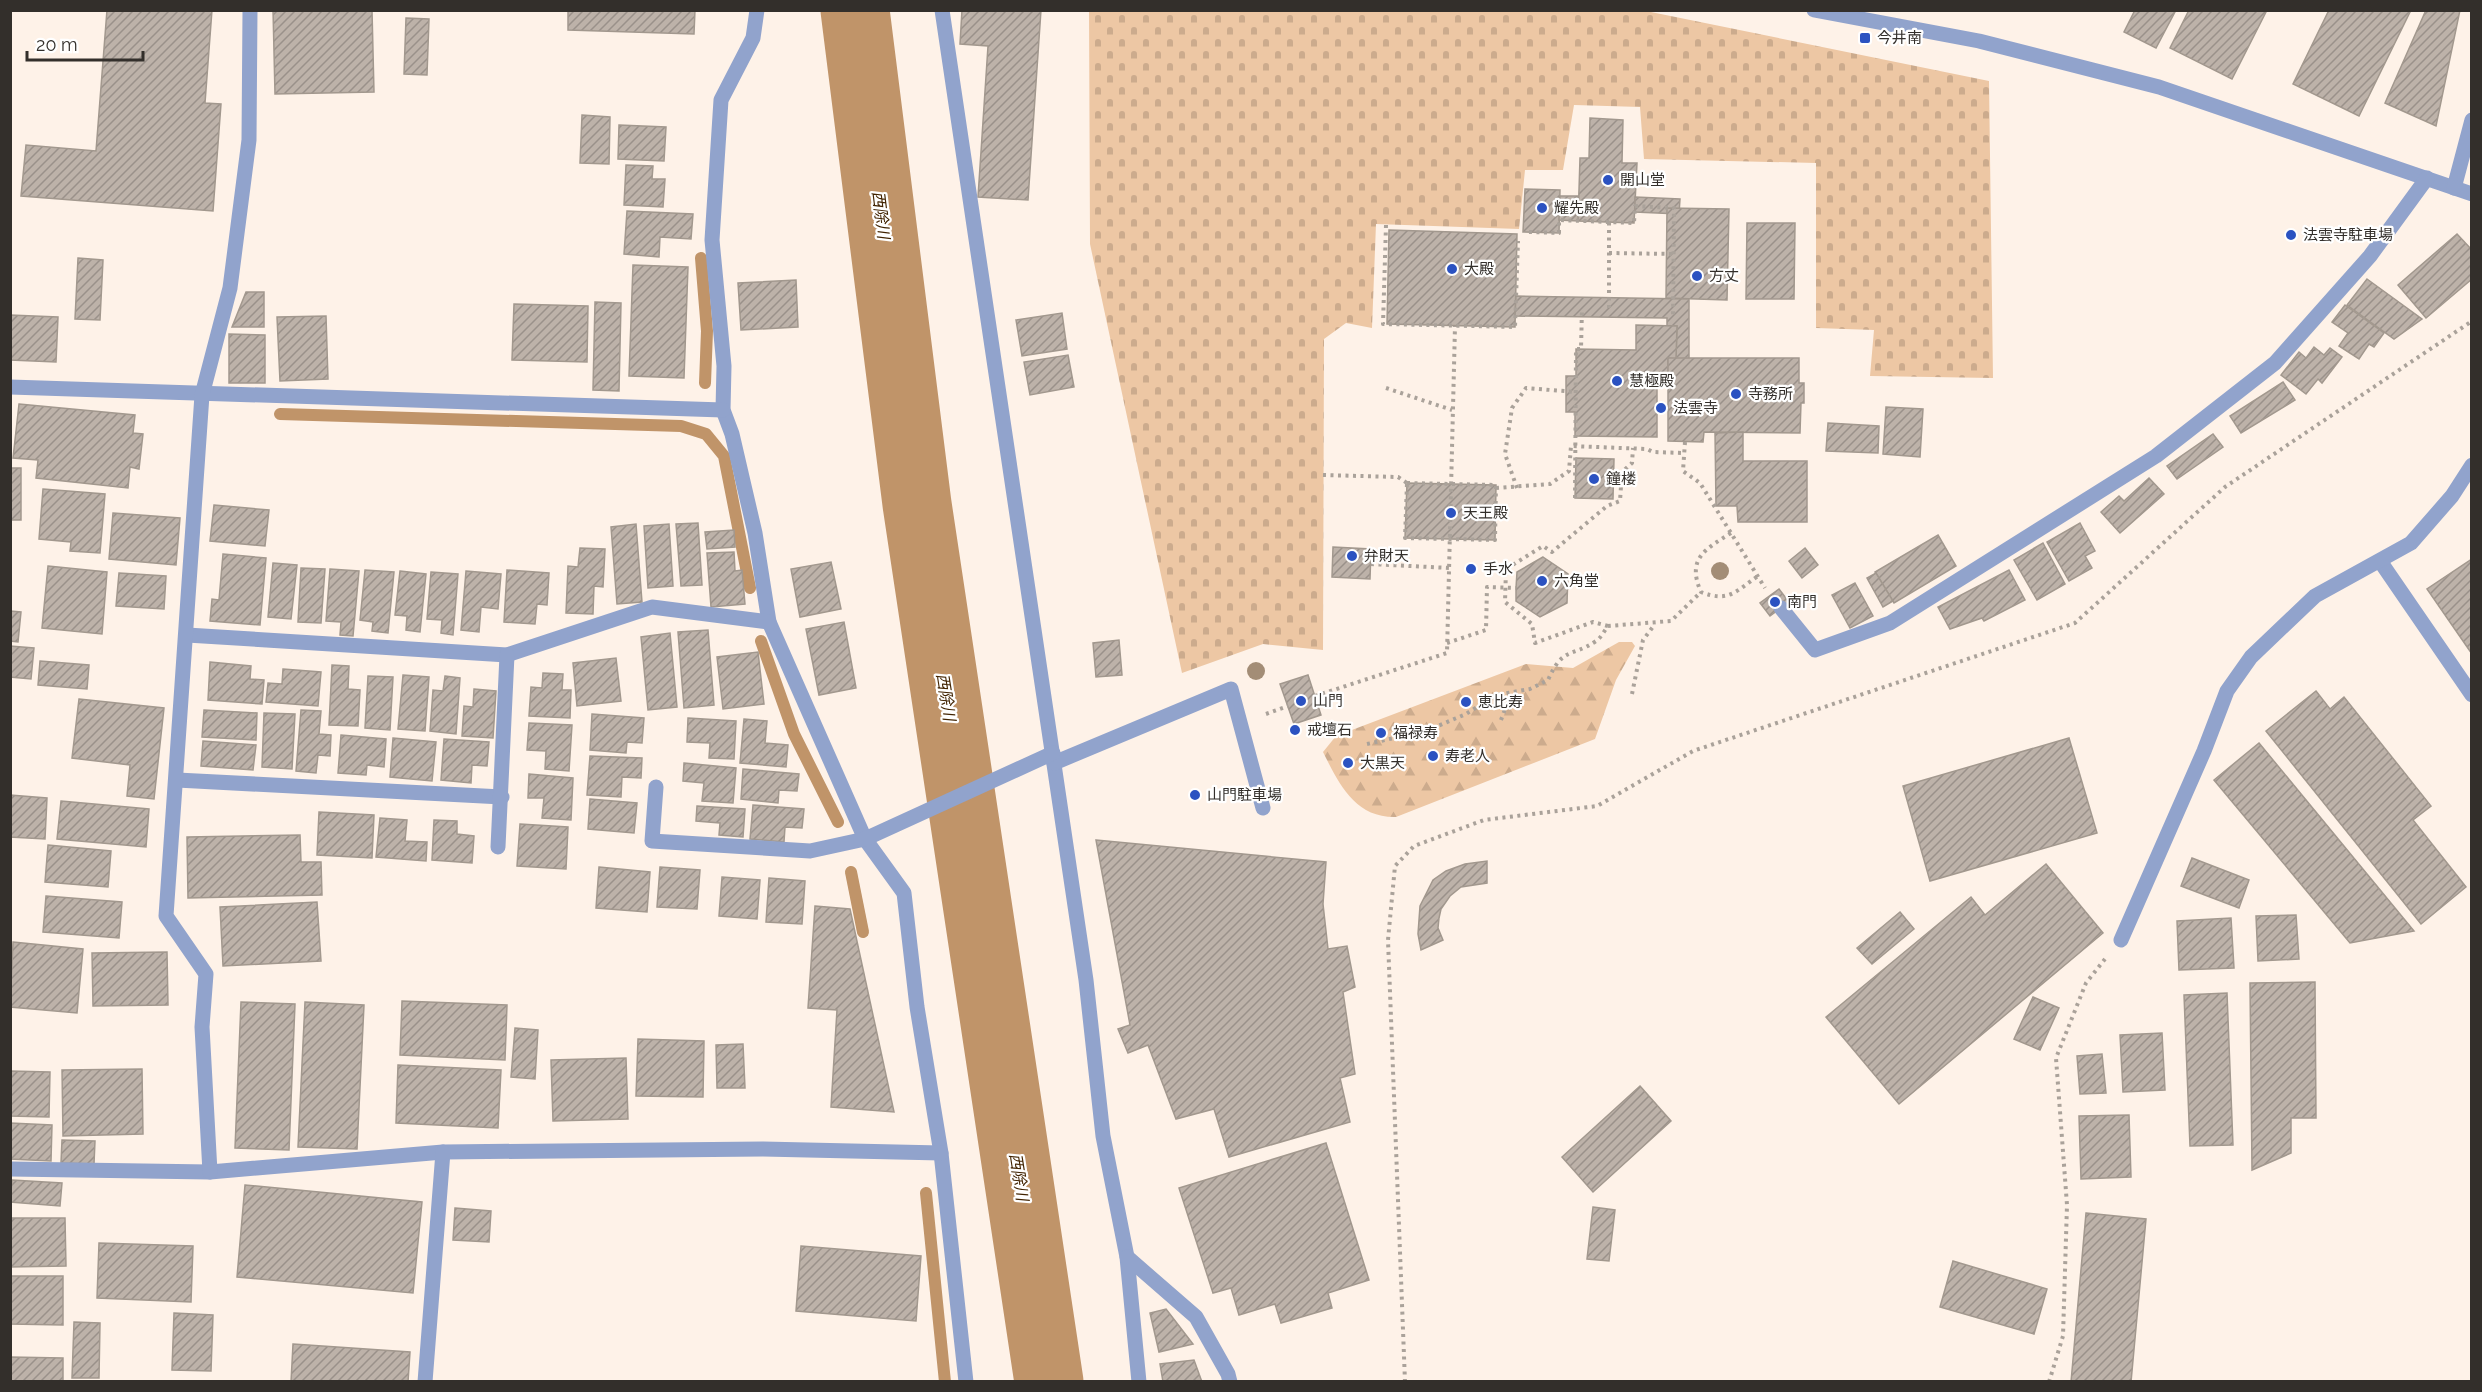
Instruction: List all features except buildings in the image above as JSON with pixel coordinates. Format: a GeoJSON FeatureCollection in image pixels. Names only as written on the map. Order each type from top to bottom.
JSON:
{"type":"FeatureCollection","features":[{"type":"Feature","properties":{"kind":"street"},"geometry":{"type":"LineString","coordinates":[[210,1172],[202,1027],[206,974],[166,916],[202,395],[230,288],[249,140],[250,10]]}},
{"type":"Feature","properties":{"kind":"street"},"geometry":{"type":"LineString","coordinates":[[757,10],[753,38],[722,100],[712,240],[724,366],[723,410],[732,434],[755,533],[769,622],[865,839],[904,893],[917,1007],[941,1153],[966,1382]]}},
{"type":"Feature","properties":{"kind":"street"},"geometry":{"type":"LineString","coordinates":[[942,10],[1086,980],[1103,1136],[1127,1257],[1139,1382]]}},
{"type":"Feature","properties":{"kind":"street"},"geometry":{"type":"LineString","coordinates":[[1814,10],[1979,41],[2159,87],[2472,194]]}},
{"type":"Feature","properties":{"kind":"street"},"geometry":{"type":"LineString","coordinates":[[2454,188],[2472,120]]}},
{"type":"Feature","properties":{"kind":"street"},"geometry":{"type":"LineString","coordinates":[[1781,608],[1815,650],[1890,623],[2156,456],[2275,363],[2370,256],[2427,178]]}},
{"type":"Feature","properties":{"kind":"street"},"geometry":{"type":"LineString","coordinates":[[10,387],[202,395],[723,410]]}},
{"type":"Feature","properties":{"kind":"street"},"geometry":{"type":"LineString","coordinates":[[2121,939],[2204,751],[2227,692],[2251,657],[2315,596],[2412,543],[2452,496],[2472,465]]}},
{"type":"Feature","properties":{"kind":"street"},"geometry":{"type":"LineString","coordinates":[[2380,561],[2472,695]]}},
{"type":"Feature","properties":{"kind":"street"},"geometry":{"type":"LineString","coordinates":[[187,635],[507,656],[652,607],[769,622]]}},
{"type":"Feature","properties":{"kind":"street"},"geometry":{"type":"LineString","coordinates":[[498,847],[507,656]]}},
{"type":"Feature","properties":{"kind":"street"},"geometry":{"type":"LineString","coordinates":[[656,788],[652,841],[810,851],[865,839],[1020,767],[1053,758],[1231,689],[1263,808]]}},
{"type":"Feature","properties":{"kind":"street"},"geometry":{"type":"LineString","coordinates":[[177,780],[501,797]]}},
{"type":"Feature","properties":{"kind":"street"},"geometry":{"type":"LineString","coordinates":[[10,1169],[210,1172],[443,1152],[763,1149],[941,1153]]}},
{"type":"Feature","properties":{"kind":"street"},"geometry":{"type":"LineString","coordinates":[[425,1382],[443,1152]]}},
{"type":"Feature","properties":{"kind":"street"},"geometry":{"type":"LineString","coordinates":[[1127,1257],[1196,1317],[1228,1374],[1230,1382]]}},
{"type":"Feature","properties":{"kind":"path"},"geometry":{"type":"LineString","coordinates":[[1529,232],[1559,233],[1559,220],[1634,223],[1635,206],[1674,208],[1672,317]]}},
{"type":"Feature","properties":{"kind":"path"},"geometry":{"type":"LineString","coordinates":[[1609,222],[1609,308]]}},
{"type":"Feature","properties":{"kind":"path"},"geometry":{"type":"LineString","coordinates":[[1386,225],[1383,324],[1515,327],[1518,241]]}},
{"type":"Feature","properties":{"kind":"path"},"geometry":{"type":"LineString","coordinates":[[1609,253],[1673,254]]}},
{"type":"Feature","properties":{"kind":"path"},"geometry":{"type":"LineString","coordinates":[[1575,498],[1576,349],[1581,349],[1582,308]]}},
{"type":"Feature","properties":{"kind":"path"},"geometry":{"type":"LineString","coordinates":[[1405,1382],[1388,940],[1395,866],[1414,846],[1484,820],[1597,806],[1694,751],[2075,623],[2225,487],[2472,321]]}},
{"type":"Feature","properties":{"kind":"path"},"geometry":{"type":"LineString","coordinates":[[1315,696],[1447,653],[1455,326]]}},
{"type":"Feature","properties":{"kind":"path"},"geometry":{"type":"LineString","coordinates":[[1386,388],[1452,410]]}},
{"type":"Feature","properties":{"kind":"path"},"geometry":{"type":"LineString","coordinates":[[1517,488],[1506,462],[1512,408],[1526,388],[1576,392]]}},
{"type":"Feature","properties":{"kind":"path"},"geometry":{"type":"LineString","coordinates":[[1685,442],[1683,471],[1700,483],[1770,596]]}},
{"type":"Feature","properties":{"kind":"path"},"geometry":{"type":"LineString","coordinates":[[1497,489],[1550,483],[1569,471],[1571,447],[1576,446],[1684,453]]}},
{"type":"Feature","properties":{"kind":"path"},"geometry":{"type":"LineString","coordinates":[[1633,448],[1632,464],[1622,472],[1620,501],[1607,506],[1552,552],[1543,546],[1506,569],[1505,602],[1532,624],[1535,643],[1593,622],[1608,626],[1671,621],[1701,592]]}},
{"type":"Feature","properties":{"kind":"path"},"geometry":{"type":"LineString","coordinates":[[1323,475],[1398,477],[1407,483],[1496,485],[1495,540],[1406,538],[1407,483]]}},
{"type":"Feature","properties":{"kind":"path"},"geometry":{"type":"LineString","coordinates":[[1731,533],[1703,551],[1697,561],[1696,581],[1701,592],[1715,598],[1727,597],[1758,576]]}},
{"type":"Feature","properties":{"kind":"path"},"geometry":{"type":"LineString","coordinates":[[1371,564],[1449,568]]}},
{"type":"Feature","properties":{"kind":"path"},"geometry":{"type":"LineString","coordinates":[[1447,643],[1486,630],[1487,587],[1516,588]]}},
{"type":"Feature","properties":{"kind":"path"},"geometry":{"type":"LineString","coordinates":[[1632,694],[1643,640],[1656,623]]}},
{"type":"Feature","properties":{"kind":"path"},"geometry":{"type":"LineString","coordinates":[[1367,744],[1426,731],[1466,714],[1496,695],[1511,693],[1548,680],[1556,662],[1568,652],[1597,641],[1608,626]]}},
{"type":"Feature","properties":{"kind":"path"},"geometry":{"type":"LineString","coordinates":[[1501,720],[1511,693]]}},
{"type":"Feature","properties":{"kind":"path"},"geometry":{"type":"LineString","coordinates":[[2049,1382],[2063,1336],[2067,1204],[2056,1058],[2086,983],[2121,939]]}},
{"type":"Feature","properties":{"kind":"green space"},"geometry":{"type":"Polygon","coordinates":[[[1089,10],[1646,11],[1989,81],[1993,378],[1870,376],[1874,330],[1816,328],[1816,163],[1644,159],[1640,107],[1574,105],[1563,170],[1525,170],[1519,229],[1376,224],[1372,328],[1346,323],[1324,339],[1323,650],[1263,644],[1182,673],[1090,244],[1089,10]]]}},
{"type":"Feature","properties":{"kind":"green space"},"geometry":{"type":"Polygon","coordinates":[[[1619,642],[1632,642],[1635,646],[1616,680],[1595,739],[1396,817],[1370,812],[1350,797],[1335,776],[1323,752],[1336,736],[1526,664],[1573,668],[1619,642]]]}},
{"type":"Feature","properties":{"kind":"waterway","name":"西除川"},"geometry":{"type":"LineString","coordinates":[[855,10],[917,504],[1049,1382]]}},
{"type":"Feature","properties":{"kind":"waterway"},"geometry":{"type":"LineString","coordinates":[[701,258],[707,331],[705,383]]}},
{"type":"Feature","properties":{"kind":"waterway"},"geometry":{"type":"LineString","coordinates":[[280,414],[681,426],[706,434],[724,456],[750,588]]}},
{"type":"Feature","properties":{"kind":"waterway"},"geometry":{"type":"LineString","coordinates":[[761,641],[794,734],[838,822]]}},
{"type":"Feature","properties":{"kind":"waterway"},"geometry":{"type":"LineString","coordinates":[[851,872],[863,932]]}},
{"type":"Feature","properties":{"kind":"waterway"},"geometry":{"type":"LineString","coordinates":[[926,1193],[945,1382]]}},
{"type":"Feature","properties":{"kind":"place","name":"今井南"},"geometry":{"type":"Point","coordinates":[1865,38]}},
{"type":"Feature","properties":{"kind":"place","name":"開山堂"},"geometry":{"type":"Point","coordinates":[1608,180]}},
{"type":"Feature","properties":{"kind":"place","name":"耀先殿"},"geometry":{"type":"Point","coordinates":[1542,208]}},
{"type":"Feature","properties":{"kind":"place","name":"法雲寺駐車場"},"geometry":{"type":"Point","coordinates":[2291,235]}},
{"type":"Feature","properties":{"kind":"place","name":"大殿"},"geometry":{"type":"Point","coordinates":[1452,269]}},
{"type":"Feature","properties":{"kind":"place","name":"方丈"},"geometry":{"type":"Point","coordinates":[1697,276]}},
{"type":"Feature","properties":{"kind":"place","name":"慧極殿"},"geometry":{"type":"Point","coordinates":[1617,381]}},
{"type":"Feature","properties":{"kind":"place","name":"寺務所"},"geometry":{"type":"Point","coordinates":[1736,394]}},
{"type":"Feature","properties":{"kind":"place","name":"法雲寺"},"geometry":{"type":"Point","coordinates":[1661,408]}},
{"type":"Feature","properties":{"kind":"place","name":"鐘楼"},"geometry":{"type":"Point","coordinates":[1594,479]}},
{"type":"Feature","properties":{"kind":"place","name":"天王殿"},"geometry":{"type":"Point","coordinates":[1451,513]}},
{"type":"Feature","properties":{"kind":"place","name":"弁財天"},"geometry":{"type":"Point","coordinates":[1352,556]}},
{"type":"Feature","properties":{"kind":"place","name":"手水"},"geometry":{"type":"Point","coordinates":[1471,569]}},
{"type":"Feature","properties":{"kind":"place","name":"六角堂"},"geometry":{"type":"Point","coordinates":[1542,581]}},
{"type":"Feature","properties":{"kind":"place","name":"南門"},"geometry":{"type":"Point","coordinates":[1775,602]}},
{"type":"Feature","properties":{"kind":"place","name":"山門"},"geometry":{"type":"Point","coordinates":[1301,701]}},
{"type":"Feature","properties":{"kind":"place","name":"恵比寿"},"geometry":{"type":"Point","coordinates":[1466,702]}},
{"type":"Feature","properties":{"kind":"place","name":"戒壇石"},"geometry":{"type":"Point","coordinates":[1295,730]}},
{"type":"Feature","properties":{"kind":"place","name":"福禄寿"},"geometry":{"type":"Point","coordinates":[1381,733]}},
{"type":"Feature","properties":{"kind":"place","name":"寿老人"},"geometry":{"type":"Point","coordinates":[1433,756]}},
{"type":"Feature","properties":{"kind":"place","name":"大黒天"},"geometry":{"type":"Point","coordinates":[1348,763]}},
{"type":"Feature","properties":{"kind":"place","name":"山門駐車場"},"geometry":{"type":"Point","coordinates":[1195,795]}}]}
